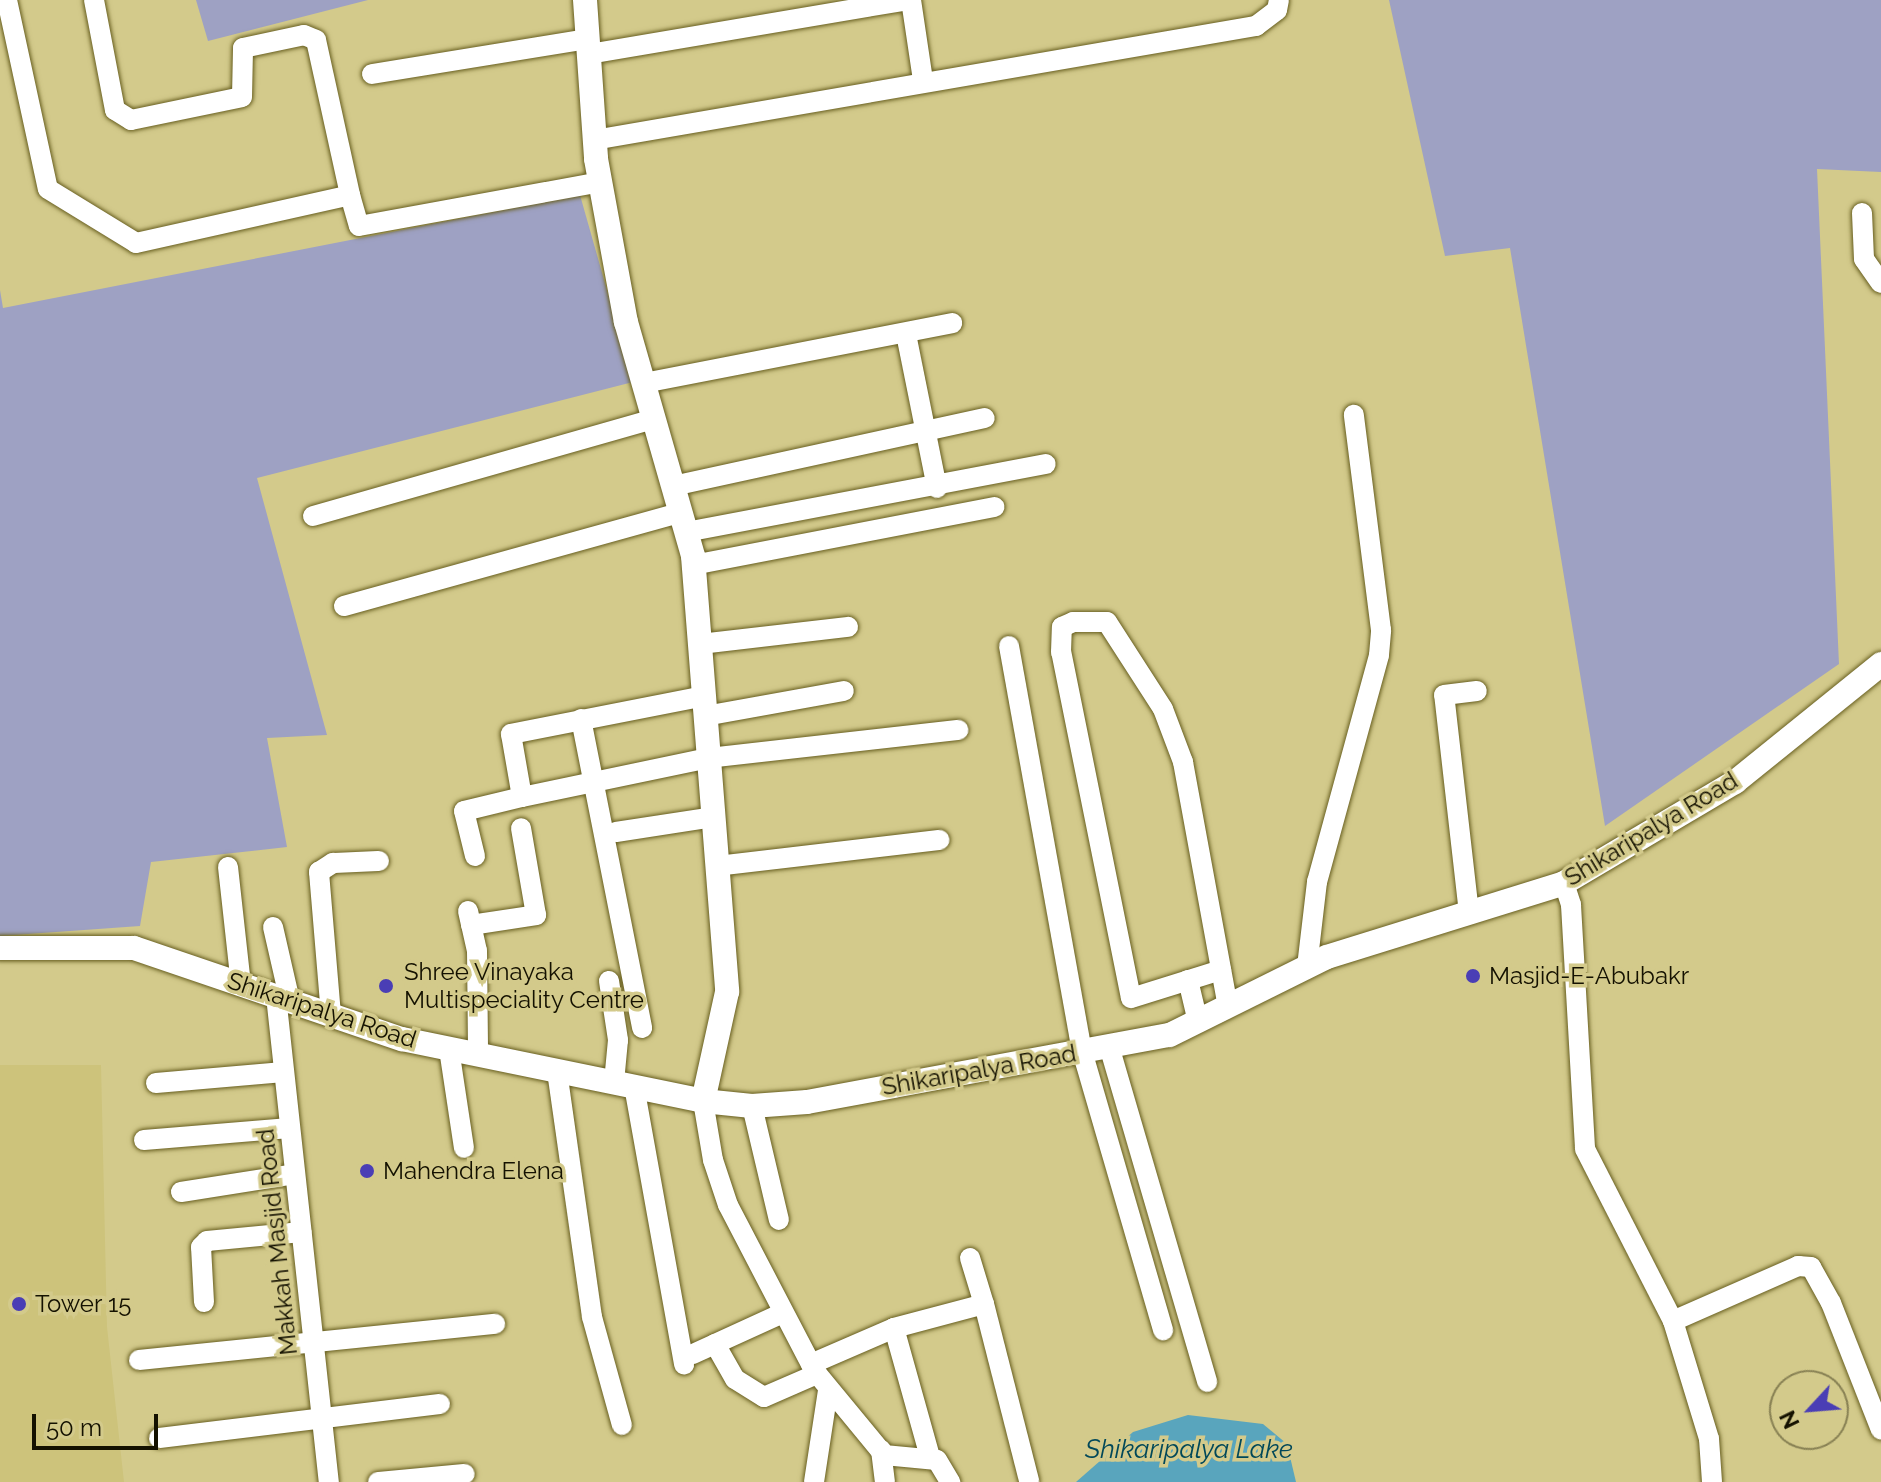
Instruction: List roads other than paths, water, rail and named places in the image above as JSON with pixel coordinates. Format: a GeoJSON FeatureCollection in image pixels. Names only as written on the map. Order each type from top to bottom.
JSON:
{"type":"FeatureCollection","features":[{"type":"Feature","properties":{"kind":"street"},"geometry":{"type":"LineString","coordinates":[[7,0],[48,189],[136,243],[350,195]]}},
{"type":"Feature","properties":{"kind":"street"},"geometry":{"type":"LineString","coordinates":[[94,0],[115,110],[131,120],[242,97],[243,48],[304,35],[316,40],[359,226],[600,182]]}},
{"type":"Feature","properties":{"kind":"street"},"geometry":{"type":"LineString","coordinates":[[585,0],[594,140],[600,182],[644,383],[693,565],[727,992],[703,1101],[713,1160],[728,1205],[819,1376],[884,1455],[930,1457],[937,1460],[950,1482]]}},
{"type":"Feature","properties":{"kind":"street"},"geometry":{"type":"LineString","coordinates":[[372,74],[910,0],[923,80]]}},
{"type":"Feature","properties":{"kind":"street"},"geometry":{"type":"LineString","coordinates":[[594,140],[923,80],[1256,26],[1277,10],[1279,0]]}},
{"type":"Feature","properties":{"kind":"street"},"geometry":{"type":"LineString","coordinates":[[1862,213],[1864,259],[1881,283]]}},
{"type":"Feature","properties":{"kind":"street"},"geometry":{"type":"LineString","coordinates":[[644,383],[952,323]]}},
{"type":"Feature","properties":{"kind":"street"},"geometry":{"type":"LineString","coordinates":[[906,334],[937,488]]}},
{"type":"Feature","properties":{"kind":"street"},"geometry":{"type":"LineString","coordinates":[[1307,967],[1317,882],[1379,655],[1381,630],[1354,415]]}},
{"type":"Feature","properties":{"kind":"street"},"geometry":{"type":"LineString","coordinates":[[673,486],[985,418]]}},
{"type":"Feature","properties":{"kind":"street"},"geometry":{"type":"LineString","coordinates":[[313,516],[654,419]]}},
{"type":"Feature","properties":{"kind":"street"},"geometry":{"type":"LineString","coordinates":[[344,606],[683,522],[937,488],[1046,464]]}},
{"type":"Feature","properties":{"kind":"street"},"geometry":{"type":"LineString","coordinates":[[693,565],[994,507]]}},
{"type":"Feature","properties":{"kind":"street"},"geometry":{"type":"LineString","coordinates":[[1221,970],[1131,998],[1061,652],[1062,627],[1073,622],[1107,622],[1163,709],[1183,762],[1228,1006]]}},
{"type":"Feature","properties":{"kind":"street"},"geometry":{"type":"LineString","coordinates":[[700,644],[848,627]]}},
{"type":"Feature","properties":{"kind":"street"},"geometry":{"type":"LineString","coordinates":[[1009,646],[1082,1051],[1163,1330]]}},
{"type":"Feature","properties":{"kind":"street","name":"Shikaripalya Road"},"geometry":{"type":"LineString","coordinates":[[0,948],[134,948],[402,1039],[703,1101],[752,1106],[807,1102],[1170,1035],[1307,967],[1564,883],[1735,782],[1881,664]]}},
{"type":"Feature","properties":{"kind":"street"},"geometry":{"type":"LineString","coordinates":[[522,797],[511,734],[581,719],[844,691]]}},
{"type":"Feature","properties":{"kind":"street"},"geometry":{"type":"LineString","coordinates":[[1469,913],[1444,695],[1477,691]]}},
{"type":"Feature","properties":{"kind":"street"},"geometry":{"type":"LineString","coordinates":[[581,719],[642,1028]]}},
{"type":"Feature","properties":{"kind":"street"},"geometry":{"type":"LineString","coordinates":[[475,856],[464,811],[593,779],[708,758],[958,730]]}},
{"type":"Feature","properties":{"kind":"street"},"geometry":{"type":"LineString","coordinates":[[616,832],[713,817]]}},
{"type":"Feature","properties":{"kind":"street"},"geometry":{"type":"LineString","coordinates":[[478,1055],[477,951],[470,918],[536,915],[521,828]]}},
{"type":"Feature","properties":{"kind":"street"},"geometry":{"type":"LineString","coordinates":[[717,866],[939,840]]}},
{"type":"Feature","properties":{"kind":"street"},"geometry":{"type":"LineString","coordinates":[[331,1015],[319,872],[333,863],[379,861]]}},
{"type":"Feature","properties":{"kind":"street"},"geometry":{"type":"LineString","coordinates":[[228,867],[241,985]]}},
{"type":"Feature","properties":{"kind":"street"},"geometry":{"type":"LineString","coordinates":[[1564,883],[1571,905],[1585,1149],[1673,1321],[1709,1439],[1712,1482]]}},
{"type":"Feature","properties":{"kind":"street","name":"Makkah Masjid Road"},"geometry":{"type":"LineString","coordinates":[[273,927],[283,999],[284,1072],[329,1482]]}},
{"type":"Feature","properties":{"kind":"street"},"geometry":{"type":"LineString","coordinates":[[1188,980],[1198,1022]]}},
{"type":"Feature","properties":{"kind":"street"},"geometry":{"type":"LineString","coordinates":[[609,981],[624,1084],[688,1360],[783,1313]]}},
{"type":"Feature","properties":{"kind":"street"},"geometry":{"type":"LineString","coordinates":[[1109,1046],[1207,1382]]}},
{"type":"Feature","properties":{"kind":"street"},"geometry":{"type":"LineString","coordinates":[[449,1049],[464,1148]]}},
{"type":"Feature","properties":{"kind":"street"},"geometry":{"type":"LineString","coordinates":[[557,1071],[592,1317],[622,1425]]}},
{"type":"Feature","properties":{"kind":"street"},"geometry":{"type":"LineString","coordinates":[[156,1083],[284,1072]]}},
{"type":"Feature","properties":{"kind":"street"},"geometry":{"type":"LineString","coordinates":[[752,1106],[779,1220]]}},
{"type":"Feature","properties":{"kind":"street"},"geometry":{"type":"LineString","coordinates":[[144,1140],[290,1128]]}},
{"type":"Feature","properties":{"kind":"street"},"geometry":{"type":"LineString","coordinates":[[181,1192],[295,1174]]}},
{"type":"Feature","properties":{"kind":"street"},"geometry":{"type":"LineString","coordinates":[[204,1302],[201,1247],[207,1241],[302,1232]]}},
{"type":"Feature","properties":{"kind":"street"},"geometry":{"type":"LineString","coordinates":[[970,1258],[1029,1481]]}},
{"type":"Feature","properties":{"kind":"street"},"geometry":{"type":"LineString","coordinates":[[1673,1321],[1798,1266],[1811,1267],[1824,1289],[1881,1430]]}},
{"type":"Feature","properties":{"kind":"street"},"geometry":{"type":"LineString","coordinates":[[715,1344],[735,1379],[764,1397],[819,1376],[894,1328],[984,1304]]}},
{"type":"Feature","properties":{"kind":"street"},"geometry":{"type":"LineString","coordinates":[[139,1360],[495,1324]]}},
{"type":"Feature","properties":{"kind":"street"},"geometry":{"type":"LineString","coordinates":[[894,1328],[930,1457]]}},
{"type":"Feature","properties":{"kind":"street"},"geometry":{"type":"LineString","coordinates":[[814,1482],[819,1376]]}},
{"type":"Feature","properties":{"kind":"street"},"geometry":{"type":"LineString","coordinates":[[159,1438],[323,1422],[440,1404]]}},
{"type":"Feature","properties":{"kind":"street"},"geometry":{"type":"LineString","coordinates":[[881,1450],[885,1482]]}},
{"type":"Feature","properties":{"kind":"street"},"geometry":{"type":"LineString","coordinates":[[378,1482],[465,1474]]}},
{"type":"Feature","properties":{"kind":"water","name":"Shikaripalya Lake"},"geometry":{"type":"Polygon","coordinates":[[[1188,1415],[1263,1424],[1287,1444],[1296,1482],[1076,1482],[1133,1432],[1188,1415]]]}},
{"type":"Feature","properties":{"kind":"place","name":"Masjid-E-Abubakr"},"geometry":{"type":"Point","coordinates":[1473,976]}},
{"type":"Feature","properties":{"kind":"place","name":"Shree Vinayaka Multispeciality Centre"},"geometry":{"type":"Point","coordinates":[386,986]}},
{"type":"Feature","properties":{"kind":"place","name":"Mahendra Elena"},"geometry":{"type":"Point","coordinates":[367,1171]}},
{"type":"Feature","properties":{"kind":"place","name":"Tower 15"},"geometry":{"type":"Point","coordinates":[19,1304]}}]}
